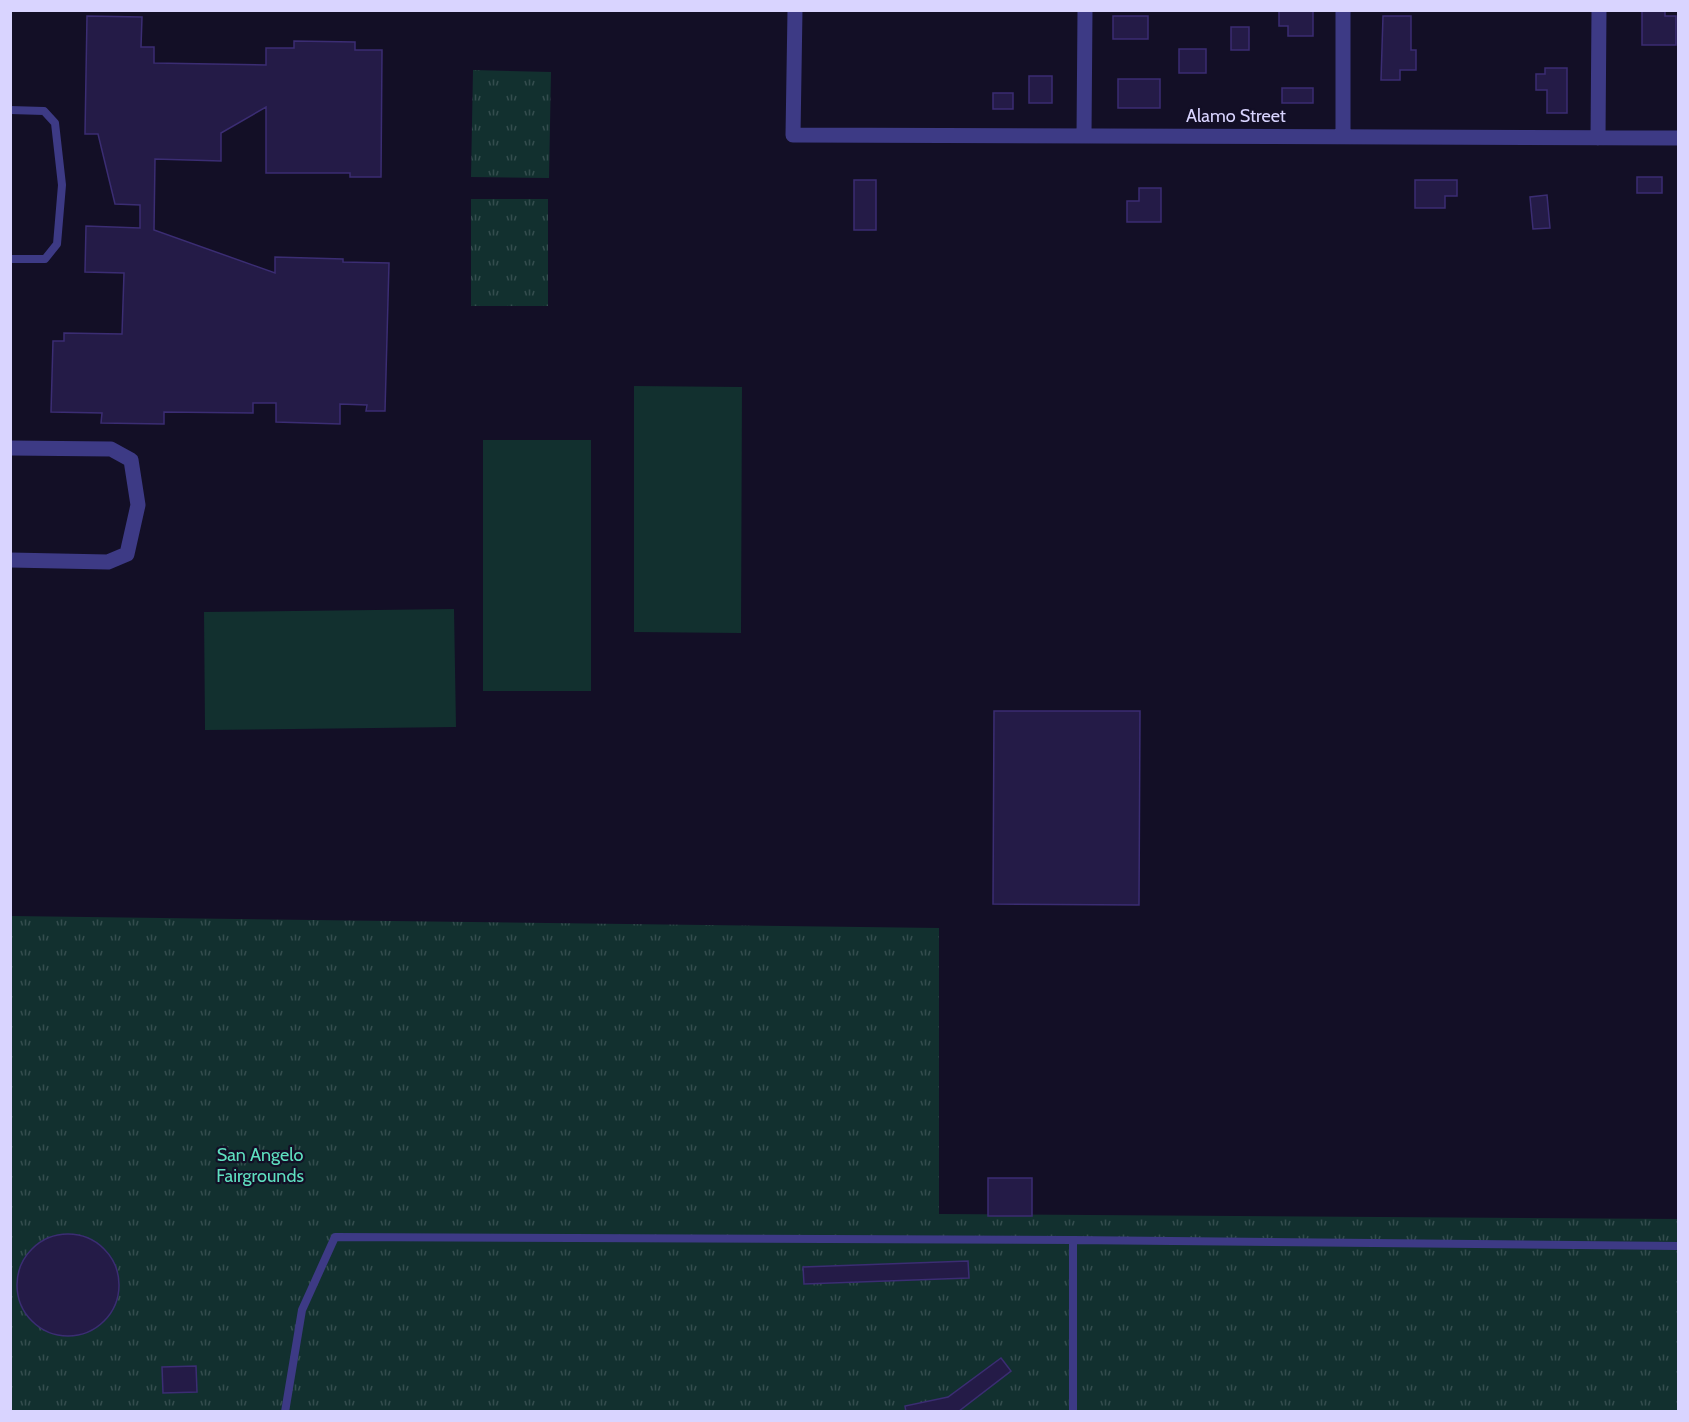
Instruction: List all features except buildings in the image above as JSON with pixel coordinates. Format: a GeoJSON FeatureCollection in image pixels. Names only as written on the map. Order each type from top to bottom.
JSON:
{"type":"FeatureCollection","features":[{"type":"Feature","properties":{"kind":"street","name":"Alamo Street"},"geometry":{"type":"LineString","coordinates":[[795,10],[793,135],[1678,138]]}},
{"type":"Feature","properties":{"kind":"street"},"geometry":{"type":"LineString","coordinates":[[1084,136],[1085,10]]}},
{"type":"Feature","properties":{"kind":"street"},"geometry":{"type":"LineString","coordinates":[[1343,10],[1343,136]]}},
{"type":"Feature","properties":{"kind":"street"},"geometry":{"type":"LineString","coordinates":[[1598,138],[1599,10]]}},
{"type":"Feature","properties":{"kind":"street"},"geometry":{"type":"LineString","coordinates":[[10,448],[111,449],[131,460],[138,505],[127,554],[108,562],[10,560]]}},
{"type":"Feature","properties":{"kind":"lane"},"geometry":{"type":"LineString","coordinates":[[10,110],[45,111],[55,123],[62,185],[57,244],[45,259],[10,259]]}},
{"type":"Feature","properties":{"kind":"lane"},"geometry":{"type":"LineString","coordinates":[[285,1412],[302,1310],[334,1237],[1073,1240],[1678,1246]]}},
{"type":"Feature","properties":{"kind":"lane"},"geometry":{"type":"LineString","coordinates":[[1073,1240],[1073,1412]]}},
{"type":"Feature","properties":{"kind":"green space"},"geometry":{"type":"Polygon","coordinates":[[[473,70],[551,72],[549,178],[471,177],[473,70]]]}},
{"type":"Feature","properties":{"kind":"green space"},"geometry":{"type":"Polygon","coordinates":[[[471,199],[548,199],[548,306],[471,306],[471,199]]]}},
{"type":"Feature","properties":{"kind":"green space"},"geometry":{"type":"Polygon","coordinates":[[[634,386],[742,387],[741,633],[634,632],[634,386]]]}},
{"type":"Feature","properties":{"kind":"green space"},"geometry":{"type":"Polygon","coordinates":[[[483,440],[591,440],[591,691],[483,691],[483,440]]]}},
{"type":"Feature","properties":{"kind":"green space"},"geometry":{"type":"Polygon","coordinates":[[[454,609],[456,727],[205,730],[204,612],[454,609]]]}},
{"type":"Feature","properties":{"kind":"green space","name":"San Angelo Fairgrounds"},"geometry":{"type":"Polygon","coordinates":[[[11,916],[939,928],[939,1214],[1678,1219],[1678,1411],[11,1412],[11,916]]]}}]}
